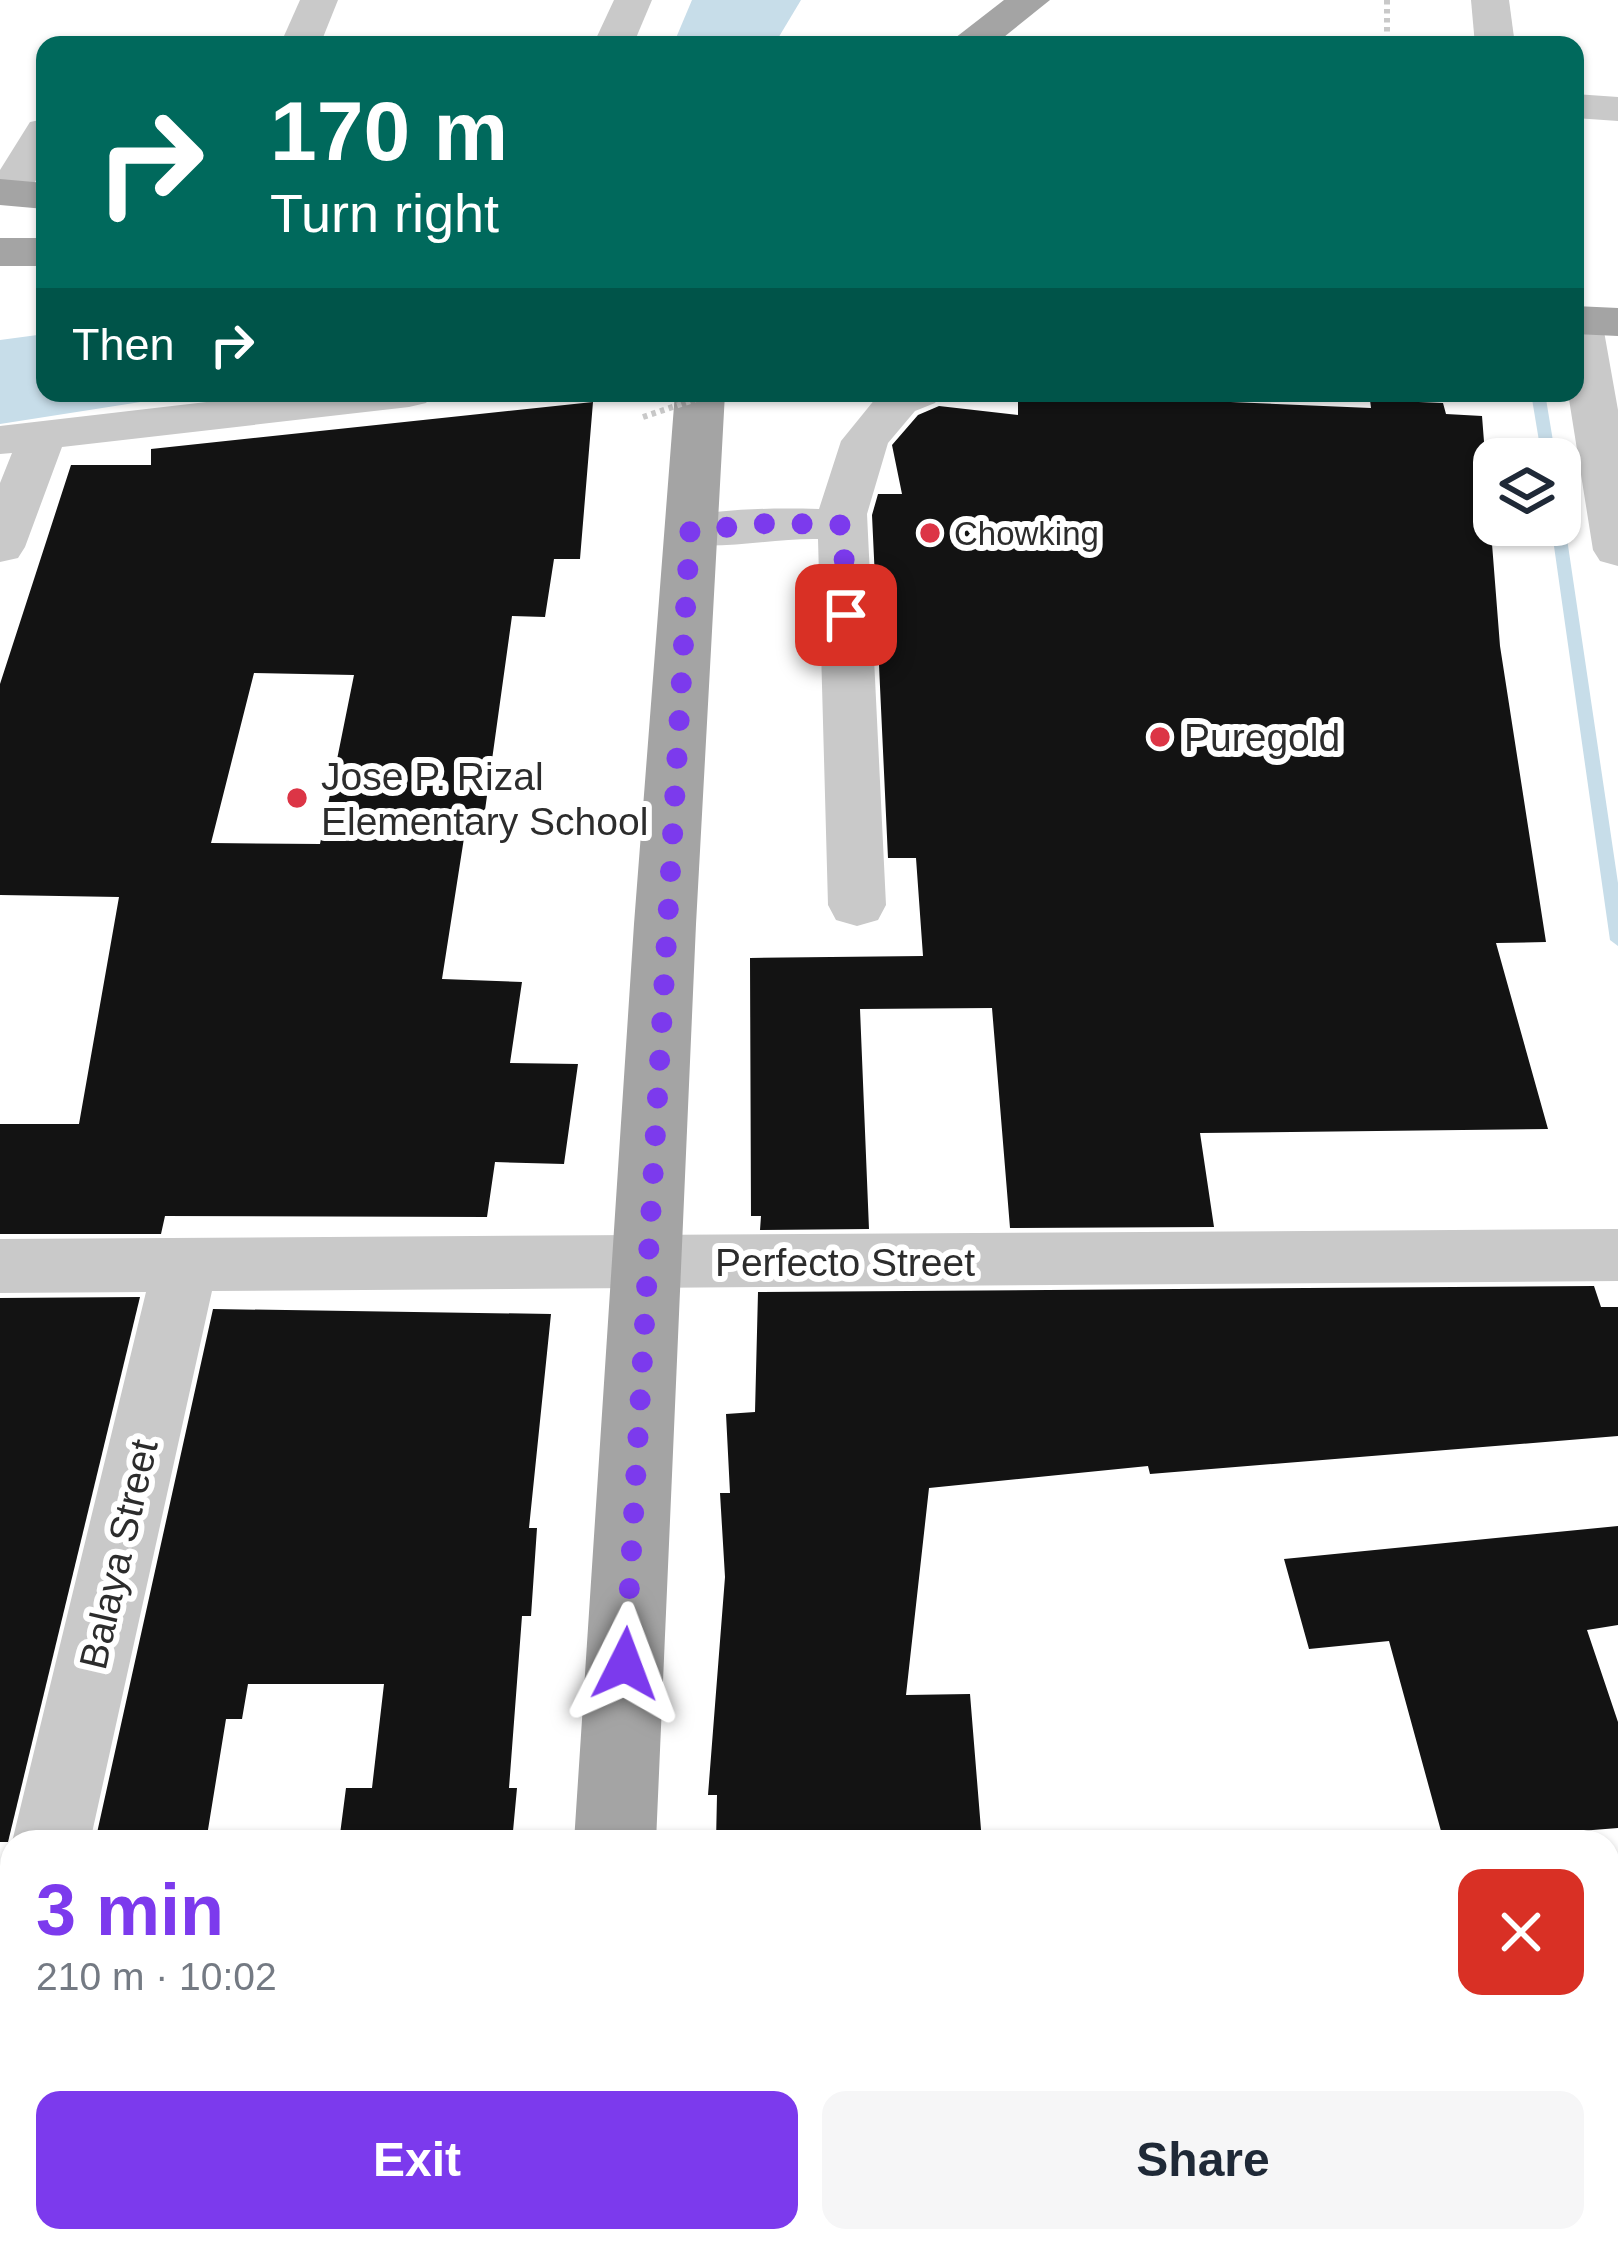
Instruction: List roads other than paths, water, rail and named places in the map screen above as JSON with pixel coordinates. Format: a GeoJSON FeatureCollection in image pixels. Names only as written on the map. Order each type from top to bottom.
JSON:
{"type":"FeatureCollection","features":[{"type":"Feature","properties":{"kind":"main road"},"geometry":{"type":"LineString","coordinates":[[980,36],[1030,0]]}},
{"type":"Feature","properties":{"kind":"main road"},"geometry":{"type":"LineString","coordinates":[[0,252],[36,251]]}},
{"type":"Feature","properties":{"kind":"main road"},"geometry":{"type":"LineString","coordinates":[[616,1830],[699,402]]}},
{"type":"Feature","properties":{"kind":"street"},"geometry":{"type":"LineString","coordinates":[[304,36],[319,0]]}},
{"type":"Feature","properties":{"kind":"street"},"geometry":{"type":"LineString","coordinates":[[617,36],[632,0]]}},
{"type":"Feature","properties":{"kind":"street"},"geometry":{"type":"LineString","coordinates":[[1490,0],[1494,36]]}},
{"type":"Feature","properties":{"kind":"street"},"geometry":{"type":"LineString","coordinates":[[1584,107],[1618,110]]}},
{"type":"Feature","properties":{"kind":"street"},"geometry":{"type":"LineString","coordinates":[[18,193],[36,153]]}},
{"type":"Feature","properties":{"kind":"street"},"geometry":{"type":"LineString","coordinates":[[1591,321],[1618,550]]}},
{"type":"Feature","properties":{"kind":"street"},"geometry":{"type":"LineString","coordinates":[[0,548],[21,437],[330,402]]}},
{"type":"Feature","properties":{"kind":"street"},"geometry":{"type":"LineString","coordinates":[[857,905],[843,525],[865,441],[897,402]]}},
{"type":"Feature","properties":{"kind":"street"},"geometry":{"type":"LineString","coordinates":[[690,531],[771,523],[843,525]]}},
{"type":"Feature","properties":{"kind":"street","name":"Perfecto Street"},"geometry":{"type":"LineString","coordinates":[[0,1266],[1618,1256]]}},
{"type":"Feature","properties":{"kind":"street","name":"Balaya Street"},"geometry":{"type":"LineString","coordinates":[[53,1830],[185,1265]]}},
{"type":"Feature","properties":{"kind":"water"},"geometry":{"type":"Polygon","coordinates":[[[692,0],[801,0],[779,36],[677,36],[692,0]]]}},
{"type":"Feature","properties":{"kind":"water"},"geometry":{"type":"Polygon","coordinates":[[[36,335],[36,402],[141,402],[0,424],[0,340],[36,335]]]}},
{"type":"Feature","properties":{"kind":"waterway"},"geometry":{"type":"LineString","coordinates":[[1540,402],[1546,438]]}},
{"type":"Feature","properties":{"kind":"waterway"},"geometry":{"type":"LineString","coordinates":[[1561,546],[1618,940]]}},
{"type":"Feature","properties":{"kind":"place","name":"Chowking"},"geometry":{"type":"Point","coordinates":[930,533]}},
{"type":"Feature","properties":{"kind":"place","name":"Puregold"},"geometry":{"type":"Point","coordinates":[1160,737]}},
{"type":"Feature","properties":{"kind":"place","name":"Jose P. Rizal Elementary School"},"geometry":{"type":"Point","coordinates":[297,798]}}]}
